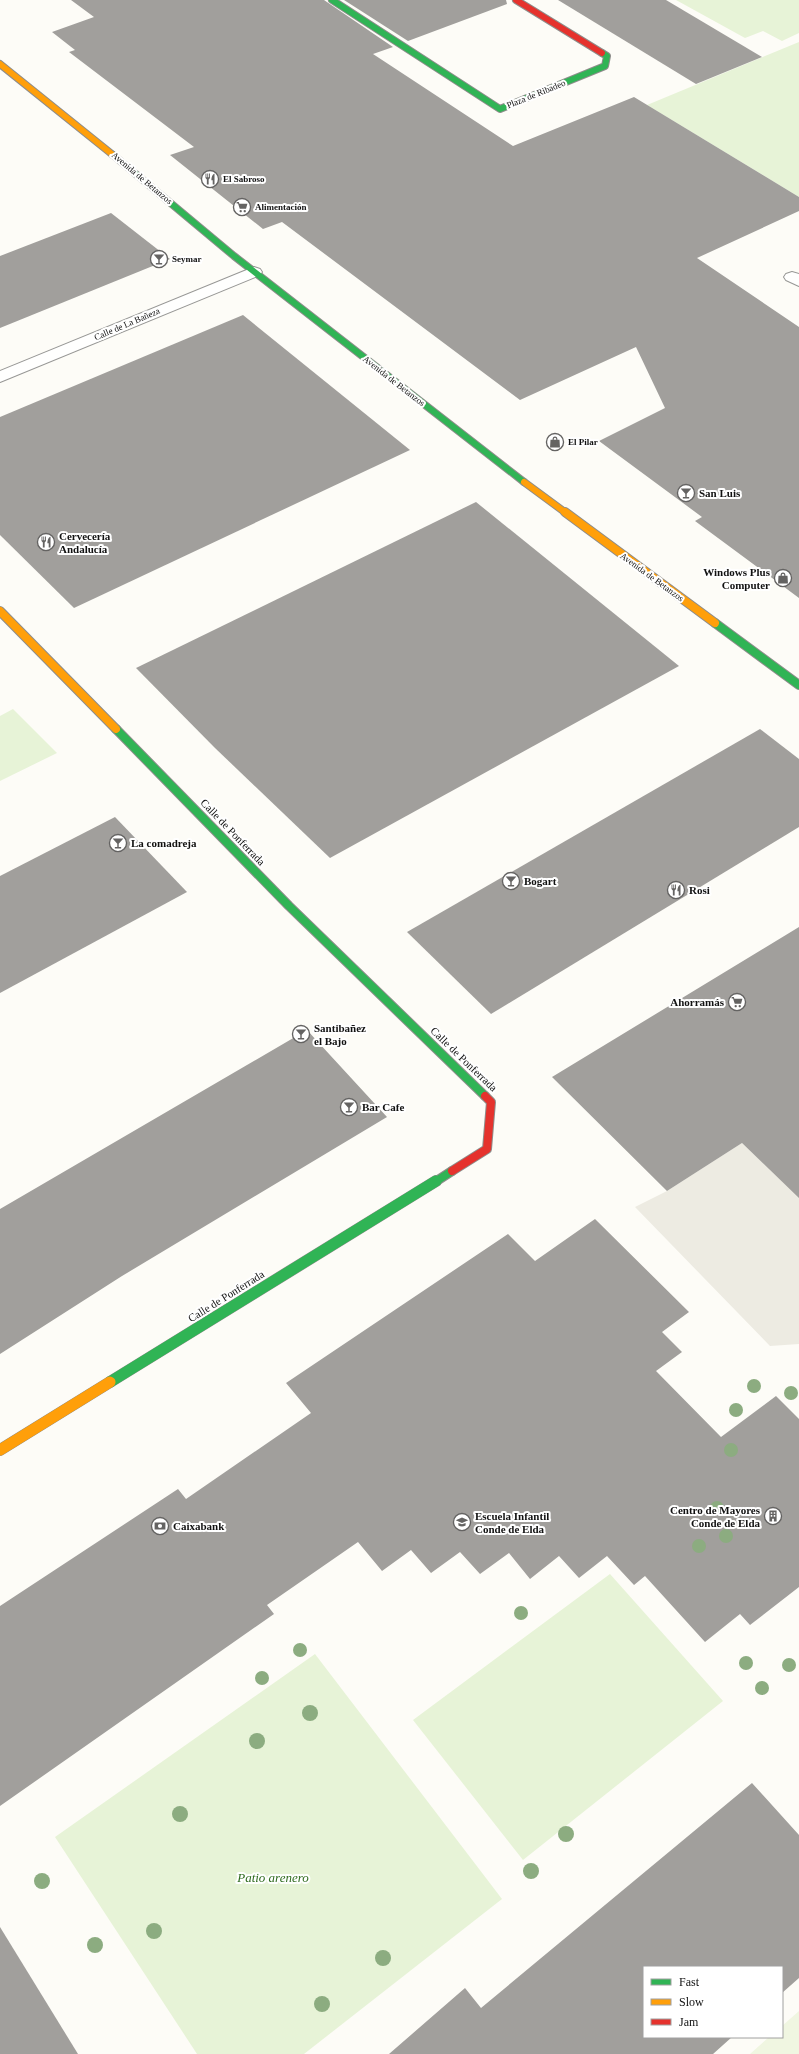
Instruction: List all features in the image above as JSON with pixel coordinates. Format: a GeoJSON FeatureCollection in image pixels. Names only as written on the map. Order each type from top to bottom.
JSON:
{"type":"FeatureCollection","features":[{"type":"Feature","properties":{"kind":"street","name":"Plaza de Ribadeo"},"geometry":{"type":"LineString","coordinates":[[332,0],[500,109],[605,66],[607,56],[516,0]]}},
{"type":"Feature","properties":{"kind":"street","name":"Avenida de Betanzos"},"geometry":{"type":"LineString","coordinates":[[0,64],[101,145],[254,272],[487,455],[799,685]]}},
{"type":"Feature","properties":{"kind":"street","name":"Calle de La Bañeza"},"geometry":{"type":"LineString","coordinates":[[0,377],[254,272]]}},
{"type":"Feature","properties":{"kind":"street"},"geometry":{"type":"LineString","coordinates":[[799,274],[792,277],[799,281]]}},
{"type":"Feature","properties":{"kind":"street","name":"Calle de Ponferrada"},"geometry":{"type":"LineString","coordinates":[[0,611],[289,906],[491,1102],[488,1149],[0,1450]]}},
{"type":"Feature","properties":{"kind":"green space"},"geometry":{"type":"Polygon","coordinates":[[[676,0],[799,0],[799,33],[782,41],[763,31],[745,38],[676,0]]]}},
{"type":"Feature","properties":{"kind":"green space"},"geometry":{"type":"Polygon","coordinates":[[[799,42],[799,197],[647,105],[799,42]]]}},
{"type":"Feature","properties":{"kind":"green space"},"geometry":{"type":"Polygon","coordinates":[[[13,709],[57,753],[0,781],[0,716],[13,709]]]}},
{"type":"Feature","properties":{"kind":"green space"},"geometry":{"type":"Polygon","coordinates":[[[610,1574],[723,1701],[523,1860],[413,1720],[610,1574]]]}},
{"type":"Feature","properties":{"kind":"green space","name":"Patio arenero"},"geometry":{"type":"Polygon","coordinates":[[[315,1654],[502,1899],[304,2054],[197,2054],[55,1837],[315,1654]]]}},
{"type":"Feature","properties":{"kind":"green space"},"geometry":{"type":"Polygon","coordinates":[[[799,2011],[799,2054],[750,2054],[768,2038],[783,2038],[783,2025],[799,2011]]]}},
{"type":"Feature","properties":{"kind":"shaded area"},"geometry":{"type":"Polygon","coordinates":[[[742,1143],[786,1185],[799,1177],[799,1344],[770,1346],[635,1207],[667,1191],[742,1143]]]}},
{"type":"Feature","properties":{"kind":"building"},"geometry":{"type":"Polygon","coordinates":[[[71,0],[324,0],[393,47],[373,54],[513,146],[634,97],[799,197],[799,211],[697,258],[799,327],[799,598],[695,521],[702,517],[599,441],[665,408],[636,347],[520,400],[282,222],[263,229],[170,155],[194,147],[69,52],[75,50],[52,32],[94,17],[71,0]]]}},
{"type":"Feature","properties":{"kind":"building"},"geometry":{"type":"Polygon","coordinates":[[[344,0],[506,0],[507,4],[408,41],[344,0]]]}},
{"type":"Feature","properties":{"kind":"building"},"geometry":{"type":"Polygon","coordinates":[[[558,0],[666,0],[762,57],[696,84],[558,0]]]}},
{"type":"Feature","properties":{"kind":"building"},"geometry":{"type":"Polygon","coordinates":[[[111,213],[170,259],[0,328],[0,256],[111,213]]]}},
{"type":"Feature","properties":{"kind":"building"},"geometry":{"type":"Polygon","coordinates":[[[243,315],[410,450],[74,608],[0,535],[0,417],[243,315]]]}},
{"type":"Feature","properties":{"kind":"building"},"geometry":{"type":"Polygon","coordinates":[[[476,502],[679,666],[330,858],[215,748],[136,668],[476,502]]]}},
{"type":"Feature","properties":{"kind":"building"},"geometry":{"type":"Polygon","coordinates":[[[760,729],[799,759],[799,827],[491,1014],[407,932],[760,729]]]}},
{"type":"Feature","properties":{"kind":"building"},"geometry":{"type":"Polygon","coordinates":[[[115,817],[187,892],[0,993],[0,876],[115,817]]]}},
{"type":"Feature","properties":{"kind":"building","name":"Ahorramás"},"geometry":{"type":"Polygon","coordinates":[[[799,927],[799,1198],[742,1143],[667,1191],[552,1077],[799,927]]]}},
{"type":"Feature","properties":{"kind":"building"},"geometry":{"type":"Polygon","coordinates":[[[307,1030],[387,1117],[122,1276],[0,1354],[0,1209],[307,1030]]]}},
{"type":"Feature","properties":{"kind":"building"},"geometry":{"type":"Polygon","coordinates":[[[595,1219],[689,1312],[662,1332],[682,1352],[656,1371],[721,1437],[776,1396],[799,1419],[799,1587],[750,1625],[740,1614],[705,1642],[645,1576],[634,1585],[607,1556],[579,1578],[559,1556],[530,1579],[509,1553],[480,1574],[460,1552],[431,1573],[411,1550],[382,1571],[358,1542],[267,1605],[274,1614],[0,1806],[0,1606],[178,1489],[186,1499],[311,1413],[286,1383],[508,1234],[535,1261],[595,1219]]]}},
{"type":"Feature","properties":{"kind":"building"},"geometry":{"type":"Polygon","coordinates":[[[752,1783],[799,1835],[799,1978],[783,1992],[783,1966],[643,1966],[643,2038],[731,2038],[713,2054],[389,2054],[465,1988],[481,2008],[752,1783]]]}},
{"type":"Feature","properties":{"kind":"building"},"geometry":{"type":"Polygon","coordinates":[[[0,1927],[78,2054],[0,2054],[0,1927]]]}},
{"type":"Feature","properties":{"kind":"traffic: fast"},"geometry":{"type":"LineString","coordinates":[[332,0],[500,109],[605,66],[607,56],[602,53]]}},
{"type":"Feature","properties":{"kind":"traffic: fast"},"geometry":{"type":"LineString","coordinates":[[113,155],[234,256],[524,482]]}},
{"type":"Feature","properties":{"kind":"traffic: fast"},"geometry":{"type":"LineString","coordinates":[[715,623],[799,685]]}},
{"type":"Feature","properties":{"kind":"traffic: fast"},"geometry":{"type":"LineString","coordinates":[[116,729],[289,906],[485,1096]]}},
{"type":"Feature","properties":{"kind":"traffic: fast"},"geometry":{"type":"LineString","coordinates":[[110,1382],[452,1171]]}},
{"type":"Feature","properties":{"kind":"traffic: slow"},"geometry":{"type":"LineString","coordinates":[[0,64],[113,155]]}},
{"type":"Feature","properties":{"kind":"traffic: slow"},"geometry":{"type":"LineString","coordinates":[[524,482],[715,623]]}},
{"type":"Feature","properties":{"kind":"traffic: slow"},"geometry":{"type":"LineString","coordinates":[[0,611],[116,729]]}},
{"type":"Feature","properties":{"kind":"traffic: slow"},"geometry":{"type":"LineString","coordinates":[[0,1450],[110,1382]]}},
{"type":"Feature","properties":{"kind":"traffic: jam"},"geometry":{"type":"LineString","coordinates":[[516,0],[602,53]]}},
{"type":"Feature","properties":{"kind":"traffic: jam"},"geometry":{"type":"LineString","coordinates":[[452,1171],[487,1149],[491,1102],[485,1096]]}},
{"type":"Feature","properties":{"kind":"place","name":"El Sabroso"},"geometry":{"type":"Point","coordinates":[210,179]}},
{"type":"Feature","properties":{"kind":"place","name":"Alimentación"},"geometry":{"type":"Point","coordinates":[242,207]}},
{"type":"Feature","properties":{"kind":"place","name":"Seymar"},"geometry":{"type":"Point","coordinates":[159,259]}},
{"type":"Feature","properties":{"kind":"place","name":"El Pilar"},"geometry":{"type":"Point","coordinates":[555,442]}},
{"type":"Feature","properties":{"kind":"place","name":"San Luis"},"geometry":{"type":"Point","coordinates":[686,493]}},
{"type":"Feature","properties":{"kind":"place","name":"Cervecería Andalucía"},"geometry":{"type":"Point","coordinates":[46,542]}},
{"type":"Feature","properties":{"kind":"place","name":"Windows Plus Computer"},"geometry":{"type":"Point","coordinates":[783,578]}},
{"type":"Feature","properties":{"kind":"place","name":"La comadreja"},"geometry":{"type":"Point","coordinates":[118,843]}},
{"type":"Feature","properties":{"kind":"place","name":"Bogart"},"geometry":{"type":"Point","coordinates":[511,881]}},
{"type":"Feature","properties":{"kind":"place","name":"Rosi"},"geometry":{"type":"Point","coordinates":[676,890]}},
{"type":"Feature","properties":{"kind":"place","name":"Ahorramás"},"geometry":{"type":"Point","coordinates":[737,1002]}},
{"type":"Feature","properties":{"kind":"place","name":"Santibañez el Bajo"},"geometry":{"type":"Point","coordinates":[301,1034]}},
{"type":"Feature","properties":{"kind":"place","name":"Bar Cafe"},"geometry":{"type":"Point","coordinates":[349,1107]}},
{"type":"Feature","properties":{"kind":"place","name":"Centro de Mayores Conde de Elda"},"geometry":{"type":"Point","coordinates":[773,1516]}},
{"type":"Feature","properties":{"kind":"place","name":"Escuela Infantil Conde de Elda"},"geometry":{"type":"Point","coordinates":[462,1522]}},
{"type":"Feature","properties":{"kind":"place","name":"Caixabank"},"geometry":{"type":"Point","coordinates":[160,1526]}}]}
